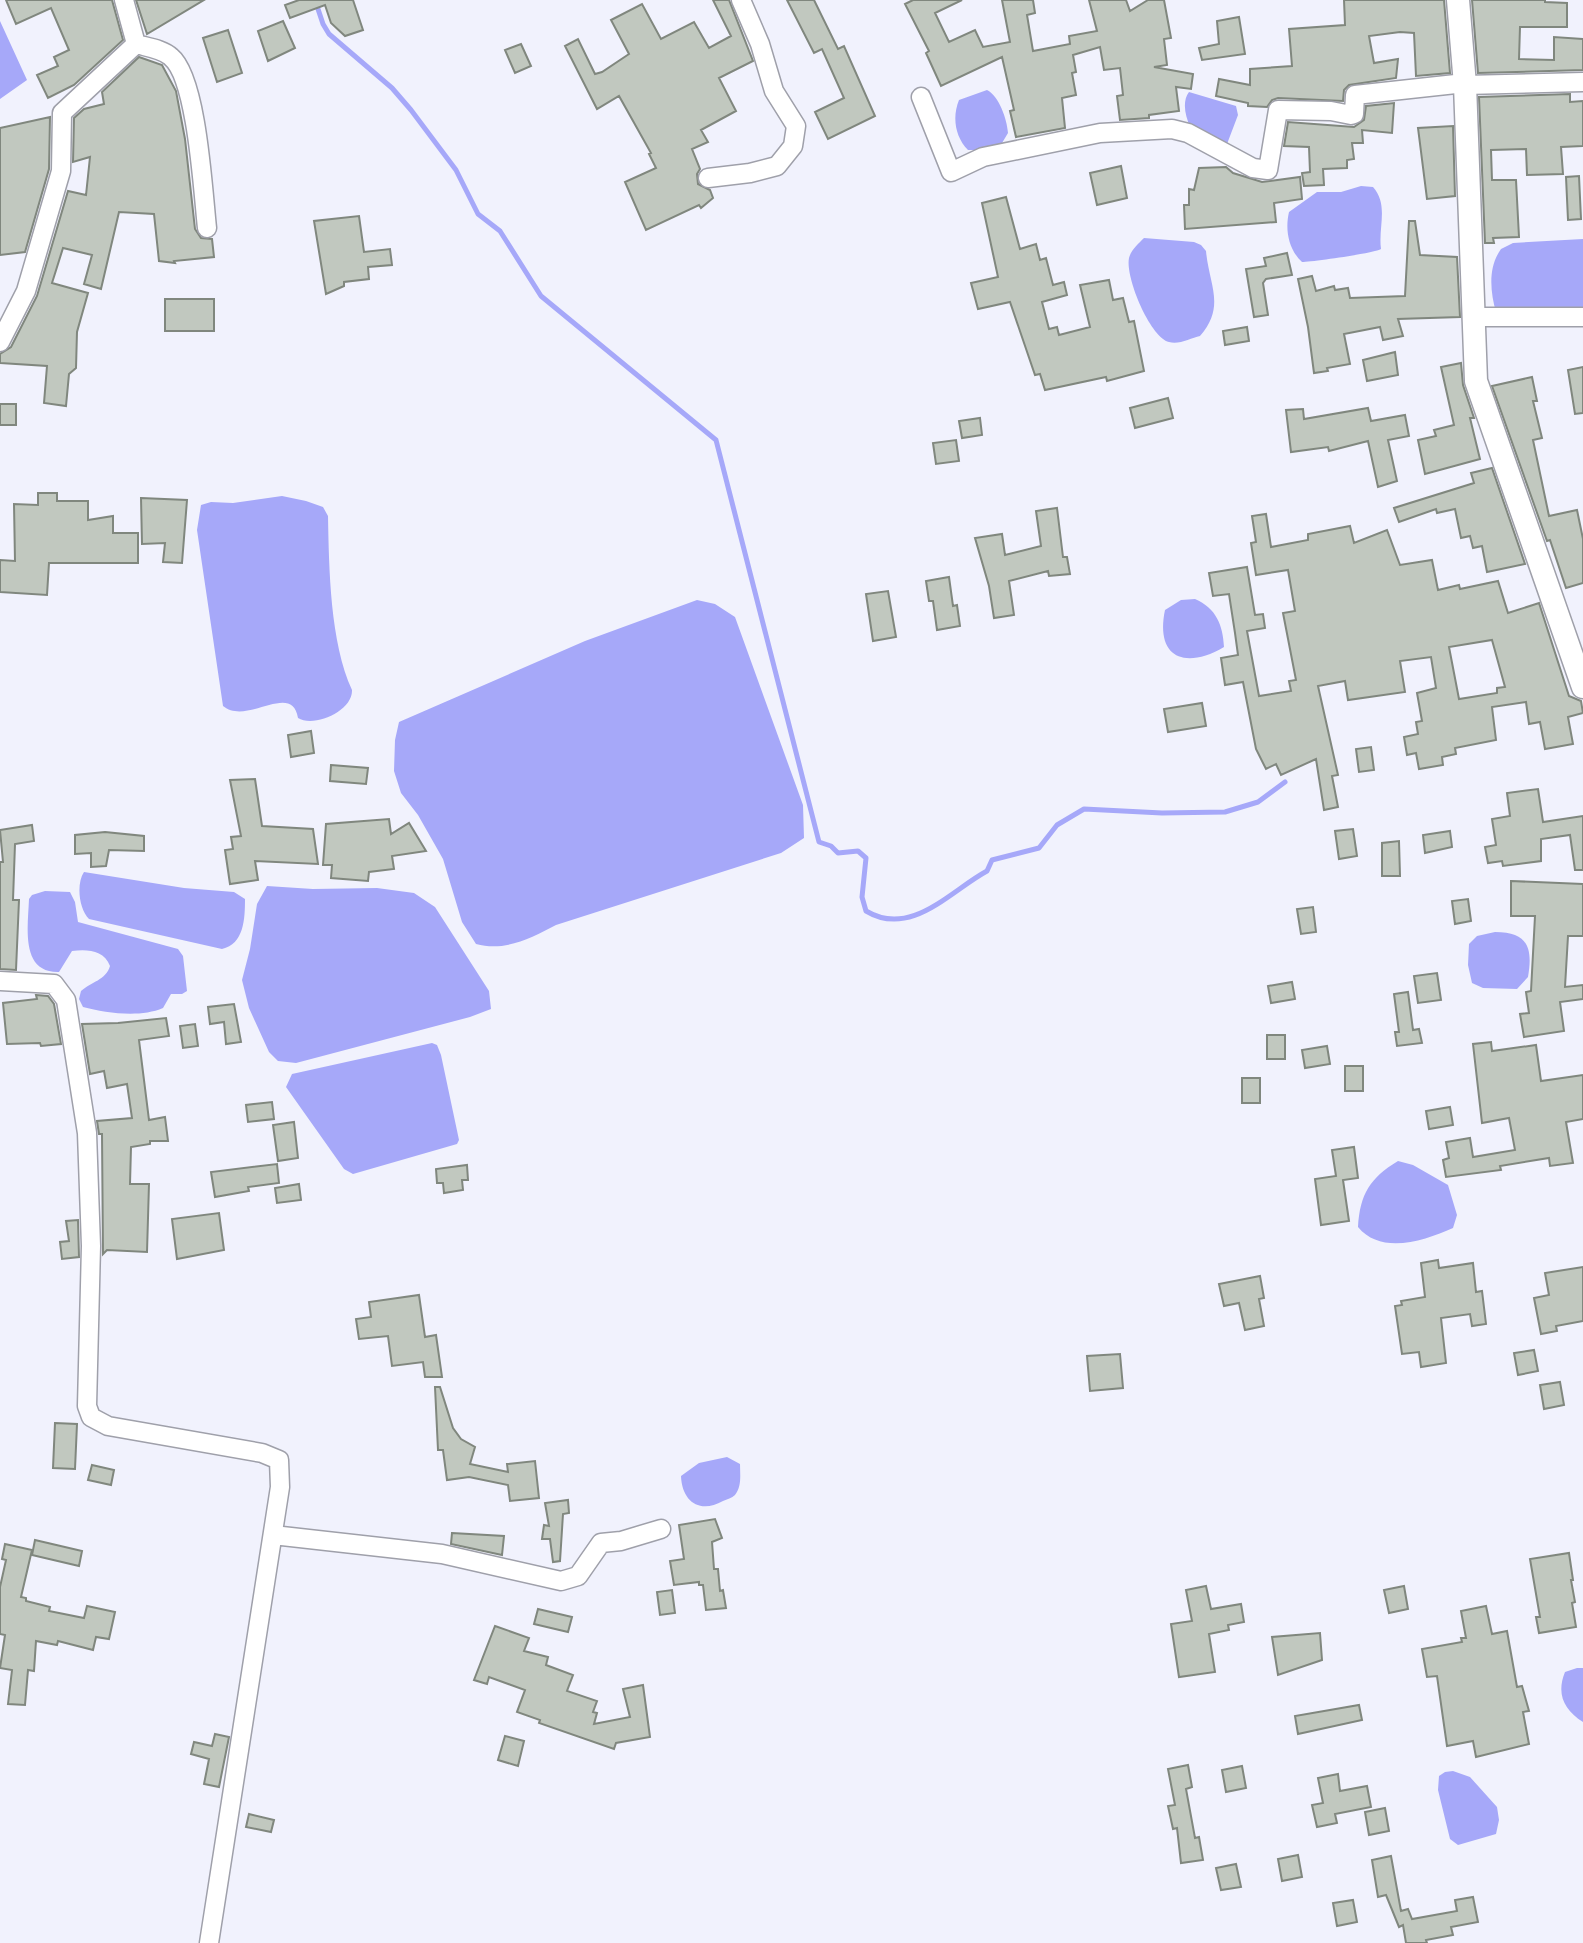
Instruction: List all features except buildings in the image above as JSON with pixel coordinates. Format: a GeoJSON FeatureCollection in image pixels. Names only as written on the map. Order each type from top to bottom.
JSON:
{"type":"FeatureCollection","features":[{"type":"Feature","properties":{"kind":"street"},"geometry":{"type":"LineString","coordinates":[[124,0],[136,44]]}},
{"type":"Feature","properties":{"kind":"street"},"geometry":{"type":"LineString","coordinates":[[708,178],[777,166],[793,146],[796,126],[774,91],[760,44],[741,0]]}},
{"type":"Feature","properties":{"kind":"street"},"geometry":{"type":"LineString","coordinates":[[1458,0],[1465,84],[1476,381],[1582,678]]}},
{"type":"Feature","properties":{"kind":"street"},"geometry":{"type":"LineString","coordinates":[[136,44],[171,56],[180,68],[191,102],[207,228]]}},
{"type":"Feature","properties":{"kind":"street"},"geometry":{"type":"LineString","coordinates":[[0,342],[26,291],[61,171],[62,113],[136,44]]}},
{"type":"Feature","properties":{"kind":"street"},"geometry":{"type":"LineString","coordinates":[[921,97],[951,172],[983,157],[1100,133],[1172,129],[1188,133],[1253,168],[1268,170],[1278,110],[1331,111],[1351,115],[1354,114],[1355,95],[1465,84],[1583,82]]}},
{"type":"Feature","properties":{"kind":"street"},"geometry":{"type":"LineString","coordinates":[[1472,317],[1583,317]]}},
{"type":"Feature","properties":{"kind":"street"},"geometry":{"type":"LineString","coordinates":[[0,981],[54,984],[66,1000],[87,1133],[91,1246],[87,1406],[91,1417],[108,1426],[262,1453],[279,1460],[280,1487],[209,1943]]}},
{"type":"Feature","properties":{"kind":"street"},"geometry":{"type":"LineString","coordinates":[[273,1535],[442,1554],[561,1581],[578,1576],[601,1543],[621,1541],[661,1529]]}},
{"type":"Feature","properties":{"kind":"water"},"geometry":{"type":"Polygon","coordinates":[[[0,21],[27,80],[0,99],[0,21]]]}},
{"type":"Feature","properties":{"kind":"water"},"geometry":{"type":"Polygon","coordinates":[[[987,90],[1002,108],[1008,133],[1002,143],[968,150],[958,133],[955,120],[957,106],[959,100],[987,90]]]}},
{"type":"Feature","properties":{"kind":"water"},"geometry":{"type":"Polygon","coordinates":[[[1189,92],[1236,106],[1238,115],[1227,144],[1190,126],[1185,109],[1189,92]]]}},
{"type":"Feature","properties":{"kind":"water"},"geometry":{"type":"Polygon","coordinates":[[[1361,186],[1373,187],[1381,201],[1381,249],[1302,262],[1289,238],[1289,212],[1317,192],[1341,192],[1361,186]]]}},
{"type":"Feature","properties":{"kind":"water"},"geometry":{"type":"Polygon","coordinates":[[[1144,238],[1194,242],[1206,251],[1214,305],[1208,325],[1200,336],[1169,342],[1162,338],[1147,318],[1135,292],[1129,267],[1131,252],[1144,238]]]}},
{"type":"Feature","properties":{"kind":"water"},"geometry":{"type":"Polygon","coordinates":[[[1583,239],[1583,313],[1496,312],[1491,279],[1501,249],[1513,243],[1583,239]]]}},
{"type":"Feature","properties":{"kind":"water"},"geometry":{"type":"Polygon","coordinates":[[[282,496],[323,507],[328,516],[335,628],[352,690],[351,698],[340,711],[313,721],[298,718],[294,708],[287,703],[244,711],[233,711],[223,706],[197,530],[201,505],[282,496]]]}},
{"type":"Feature","properties":{"kind":"water"},"geometry":{"type":"Polygon","coordinates":[[[1195,599],[1208,607],[1217,618],[1224,647],[1197,658],[1186,658],[1169,649],[1163,626],[1165,610],[1181,600],[1195,599]]]}},
{"type":"Feature","properties":{"kind":"water"},"geometry":{"type":"Polygon","coordinates":[[[697,600],[715,604],[735,617],[803,805],[804,838],[781,853],[556,925],[518,942],[497,946],[476,944],[462,922],[443,859],[418,815],[401,793],[394,771],[399,722],[585,641],[697,600]]]}},
{"type":"Feature","properties":{"kind":"water"},"geometry":{"type":"Polygon","coordinates":[[[84,872],[184,888],[234,892],[245,899],[242,930],[235,942],[222,949],[89,919],[80,896],[84,872]]]}},
{"type":"Feature","properties":{"kind":"water"},"geometry":{"type":"Polygon","coordinates":[[[267,886],[377,888],[414,893],[435,907],[489,991],[491,1009],[296,1063],[278,1061],[269,1052],[249,1008],[242,980],[257,904],[267,886]]]}},
{"type":"Feature","properties":{"kind":"water"},"geometry":{"type":"Polygon","coordinates":[[[45,891],[70,892],[78,922],[178,949],[183,956],[187,991],[171,994],[163,1008],[144,1013],[112,1013],[83,1007],[79,999],[81,991],[102,978],[110,966],[99,954],[83,950],[72,951],[59,972],[38,965],[29,946],[29,899],[45,891]]]}},
{"type":"Feature","properties":{"kind":"water"},"geometry":{"type":"Polygon","coordinates":[[[1495,932],[1515,935],[1526,944],[1530,958],[1528,977],[1517,989],[1483,988],[1472,983],[1468,965],[1469,944],[1477,936],[1495,932]]]}},
{"type":"Feature","properties":{"kind":"water"},"geometry":{"type":"Polygon","coordinates":[[[432,1043],[437,1045],[441,1055],[459,1140],[457,1144],[353,1174],[344,1169],[286,1087],[292,1074],[432,1043]]]}},
{"type":"Feature","properties":{"kind":"water"},"geometry":{"type":"Polygon","coordinates":[[[1398,1161],[1413,1165],[1448,1185],[1457,1215],[1453,1228],[1416,1241],[1391,1243],[1367,1236],[1358,1227],[1361,1205],[1368,1188],[1398,1161]]]}},
{"type":"Feature","properties":{"kind":"water"},"geometry":{"type":"Polygon","coordinates":[[[727,1457],[740,1464],[740,1484],[735,1495],[707,1506],[700,1506],[689,1499],[681,1476],[699,1463],[727,1457]]]}},
{"type":"Feature","properties":{"kind":"water"},"geometry":{"type":"Polygon","coordinates":[[[1583,1668],[1583,1722],[1567,1707],[1561,1687],[1565,1672],[1583,1668]]]}},
{"type":"Feature","properties":{"kind":"water"},"geometry":{"type":"Polygon","coordinates":[[[1453,1771],[1470,1777],[1497,1807],[1499,1820],[1496,1834],[1458,1845],[1450,1839],[1438,1790],[1439,1776],[1453,1771]]]}},
{"type":"Feature","properties":{"kind":"waterway"},"geometry":{"type":"LineString","coordinates":[[315,0],[329,34],[392,88],[411,110],[456,170],[478,214],[500,231],[541,296],[716,440],[819,842],[831,846],[838,853],[858,851],[866,858],[862,897],[866,911],[883,918],[899,919],[930,909],[987,871],[992,860],[1039,848],[1057,825],[1084,809],[1225,812],[1258,802],[1285,782]]}}]}
